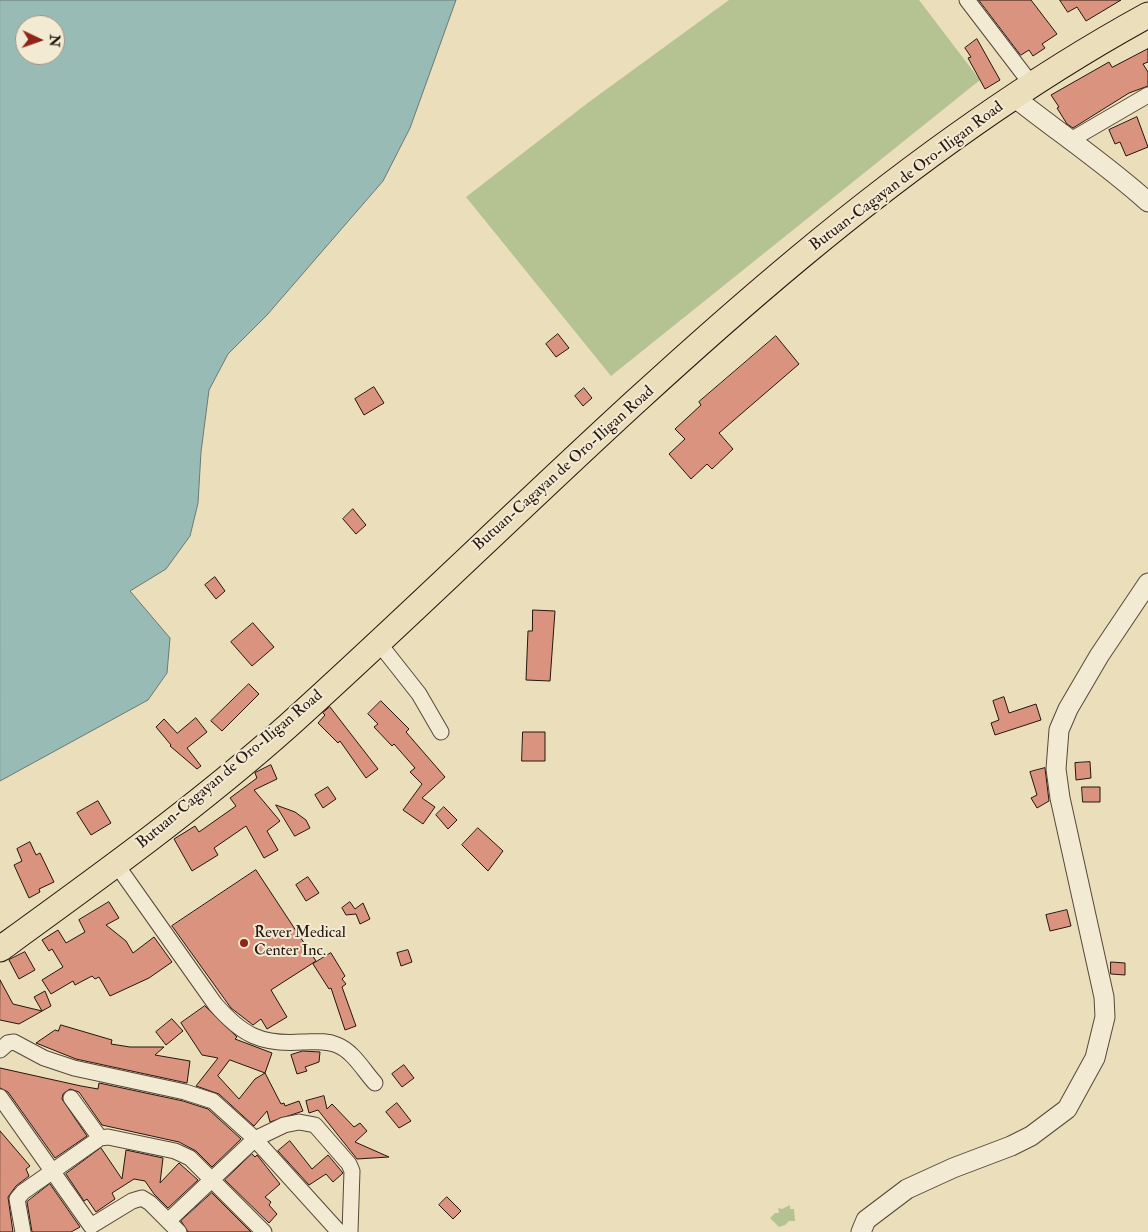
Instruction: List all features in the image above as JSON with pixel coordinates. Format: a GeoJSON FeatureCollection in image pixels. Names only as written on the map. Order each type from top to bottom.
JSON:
{"type":"FeatureCollection","features":[{"type":"Feature","properties":{"kind":"highway","name":"Butuan-Cagayan de Oro-Iligan Road"},"geometry":{"type":"LineString","coordinates":[[0,949],[116,864],[216,786],[287,727],[528,501],[754,296],[879,194],[1023,91],[1148,15]]}},
{"type":"Feature","properties":{"kind":"street"},"geometry":{"type":"LineString","coordinates":[[967,0],[1023,91],[1069,140],[1102,163],[1148,202]]}},
{"type":"Feature","properties":{"kind":"street"},"geometry":{"type":"LineString","coordinates":[[1069,140],[1148,95]]}},
{"type":"Feature","properties":{"kind":"street"},"geometry":{"type":"LineString","coordinates":[[861,1232],[866,1220],[907,1189],[953,1168],[1010,1146],[1031,1136],[1050,1122],[1066,1109],[1095,1058],[1105,1017],[1104,997],[1060,798],[1056,769],[1059,730],[1068,709],[1099,656],[1148,583]]}},
{"type":"Feature","properties":{"kind":"street"},"geometry":{"type":"LineString","coordinates":[[378,642],[418,694],[441,732]]}},
{"type":"Feature","properties":{"kind":"street"},"geometry":{"type":"LineString","coordinates":[[116,864],[215,1004],[242,1031],[278,1044],[319,1042],[339,1046],[375,1083]]}},
{"type":"Feature","properties":{"kind":"street"},"geometry":{"type":"LineString","coordinates":[[0,1050],[8,1043],[14,1042],[44,1058],[74,1068],[203,1096],[213,1101],[255,1139],[339,1232]]}},
{"type":"Feature","properties":{"kind":"street"},"geometry":{"type":"LineString","coordinates":[[0,1097],[54,1172],[91,1229],[132,1201],[142,1198],[150,1203],[179,1232]]}},
{"type":"Feature","properties":{"kind":"street"},"geometry":{"type":"LineString","coordinates":[[71,1098],[100,1138]]}},
{"type":"Feature","properties":{"kind":"street"},"geometry":{"type":"LineString","coordinates":[[168,1221],[255,1139],[284,1125],[299,1122],[315,1125],[349,1164],[352,1172],[350,1232]]}},
{"type":"Feature","properties":{"kind":"street"},"geometry":{"type":"LineString","coordinates":[[23,1232],[18,1199],[23,1192],[100,1138],[108,1137],[175,1151],[190,1158],[264,1232]]}},
{"type":"Feature","properties":{"kind":"green space"},"geometry":{"type":"Polygon","coordinates":[[[729,0],[919,0],[980,80],[611,376],[466,197],[589,102],[729,0]]]}},
{"type":"Feature","properties":{"kind":"green space"},"geometry":{"type":"Polygon","coordinates":[[[790,1205],[790,1209],[794,1209],[795,1221],[789,1221],[779,1227],[770,1218],[775,1213],[779,1213],[778,1208],[782,1209],[790,1205]]]}},
{"type":"Feature","properties":{"kind":"water"},"geometry":{"type":"Polygon","coordinates":[[[0,0],[456,0],[410,128],[383,181],[267,315],[228,354],[209,390],[201,452],[198,503],[190,536],[166,569],[130,591],[170,638],[167,673],[148,700],[0,781],[0,0]]]}},
{"type":"Feature","properties":{"kind":"building"},"geometry":{"type":"Polygon","coordinates":[[[979,0],[1031,0],[1057,34],[1042,44],[1045,48],[1033,56],[1029,50],[1021,55],[979,0]]]}},
{"type":"Feature","properties":{"kind":"building"},"geometry":{"type":"Polygon","coordinates":[[[1060,0],[1121,0],[1086,21],[1077,7],[1068,12],[1060,0]]]}},
{"type":"Feature","properties":{"kind":"building"},"geometry":{"type":"Polygon","coordinates":[[[977,39],[1000,80],[985,89],[968,58],[971,57],[965,48],[977,39]]]}},
{"type":"Feature","properties":{"kind":"building"},"geometry":{"type":"Polygon","coordinates":[[[1148,49],[1148,62],[1143,64],[1148,72],[1148,86],[1129,93],[1073,128],[1067,124],[1051,95],[1109,62],[1112,67],[1148,49]]]}},
{"type":"Feature","properties":{"kind":"building"},"geometry":{"type":"Polygon","coordinates":[[[1137,117],[1148,147],[1126,156],[1120,142],[1115,144],[1109,130],[1137,117]]]}},
{"type":"Feature","properties":{"kind":"building"},"geometry":{"type":"Polygon","coordinates":[[[558,334],[569,348],[556,357],[546,344],[558,334]]]}},
{"type":"Feature","properties":{"kind":"building"},"geometry":{"type":"Polygon","coordinates":[[[776,336],[799,364],[719,433],[733,449],[712,469],[707,464],[691,479],[669,454],[685,439],[675,429],[701,405],[699,402],[776,336]]]}},
{"type":"Feature","properties":{"kind":"building"},"geometry":{"type":"Polygon","coordinates":[[[374,387],[384,403],[364,415],[355,399],[374,387]]]}},
{"type":"Feature","properties":{"kind":"building"},"geometry":{"type":"Polygon","coordinates":[[[584,388],[592,398],[583,406],[575,396],[584,388]]]}},
{"type":"Feature","properties":{"kind":"building"},"geometry":{"type":"Polygon","coordinates":[[[353,509],[366,525],[356,534],[343,519],[353,509]]]}},
{"type":"Feature","properties":{"kind":"building"},"geometry":{"type":"Polygon","coordinates":[[[215,577],[225,591],[216,599],[205,585],[215,577]]]}},
{"type":"Feature","properties":{"kind":"building"},"geometry":{"type":"Polygon","coordinates":[[[533,610],[555,611],[550,681],[526,680],[528,631],[532,631],[533,610]]]}},
{"type":"Feature","properties":{"kind":"building"},"geometry":{"type":"Polygon","coordinates":[[[253,623],[274,647],[252,666],[231,642],[253,623]]]}},
{"type":"Feature","properties":{"kind":"building"},"geometry":{"type":"Polygon","coordinates":[[[249,684],[259,694],[222,731],[211,721],[249,684]]]}},
{"type":"Feature","properties":{"kind":"building"},"geometry":{"type":"Polygon","coordinates":[[[1004,697],[1009,713],[1036,704],[1041,720],[995,735],[991,723],[999,720],[993,701],[1004,697]]]}},
{"type":"Feature","properties":{"kind":"building"},"geometry":{"type":"Polygon","coordinates":[[[381,701],[409,729],[406,732],[445,777],[422,798],[435,807],[423,824],[403,810],[422,784],[410,772],[415,768],[394,744],[392,746],[374,727],[378,724],[368,714],[381,701]]]}},
{"type":"Feature","properties":{"kind":"building"},"geometry":{"type":"Polygon","coordinates":[[[330,707],[378,769],[366,778],[340,741],[338,743],[318,723],[325,715],[323,713],[330,707]]]}},
{"type":"Feature","properties":{"kind":"building"},"geometry":{"type":"Polygon","coordinates":[[[196,718],[207,732],[187,748],[201,766],[197,769],[170,746],[156,727],[164,719],[177,733],[196,718]]]}},
{"type":"Feature","properties":{"kind":"building"},"geometry":{"type":"Polygon","coordinates":[[[523,732],[545,732],[545,761],[522,761],[523,732]]]}},
{"type":"Feature","properties":{"kind":"building"},"geometry":{"type":"Polygon","coordinates":[[[1090,762],[1091,778],[1076,780],[1075,763],[1090,762]]]}},
{"type":"Feature","properties":{"kind":"building"},"geometry":{"type":"Polygon","coordinates":[[[271,765],[277,779],[254,790],[280,821],[267,831],[278,850],[264,858],[246,826],[214,848],[218,855],[192,871],[174,839],[195,826],[199,832],[236,806],[230,798],[257,778],[255,773],[271,765]]]}},
{"type":"Feature","properties":{"kind":"building"},"geometry":{"type":"Polygon","coordinates":[[[1045,768],[1049,801],[1037,808],[1031,798],[1037,795],[1030,772],[1045,768]]]}},
{"type":"Feature","properties":{"kind":"building"},"geometry":{"type":"Polygon","coordinates":[[[328,787],[336,799],[323,808],[315,795],[328,787]]]}},
{"type":"Feature","properties":{"kind":"building"},"geometry":{"type":"Polygon","coordinates":[[[1082,787],[1100,787],[1100,802],[1083,802],[1082,787]]]}},
{"type":"Feature","properties":{"kind":"building"},"geometry":{"type":"Polygon","coordinates":[[[98,801],[111,823],[91,835],[77,813],[98,801]]]}},
{"type":"Feature","properties":{"kind":"building"},"geometry":{"type":"Polygon","coordinates":[[[276,805],[295,812],[306,820],[310,828],[295,836],[276,805]]]}},
{"type":"Feature","properties":{"kind":"building"},"geometry":{"type":"Polygon","coordinates":[[[444,807],[457,820],[448,829],[436,815],[444,807]]]}},
{"type":"Feature","properties":{"kind":"building"},"geometry":{"type":"Polygon","coordinates":[[[478,828],[503,851],[488,871],[462,845],[478,828]]]}},
{"type":"Feature","properties":{"kind":"building"},"geometry":{"type":"Polygon","coordinates":[[[30,842],[36,855],[40,853],[54,882],[39,889],[40,892],[29,898],[14,865],[22,861],[17,849],[30,842]]]}},
{"type":"Feature","properties":{"kind":"building","name":"Rever Medical Center Inc."},"geometry":{"type":"Polygon","coordinates":[[[256,870],[316,961],[271,990],[287,1017],[267,1029],[261,1019],[253,1025],[231,1008],[172,926],[256,870]]]}},
{"type":"Feature","properties":{"kind":"building"},"geometry":{"type":"Polygon","coordinates":[[[308,877],[319,893],[306,901],[296,885],[308,877]]]}},
{"type":"Feature","properties":{"kind":"building"},"geometry":{"type":"Polygon","coordinates":[[[109,902],[119,918],[106,925],[126,941],[133,953],[154,937],[172,962],[149,978],[110,996],[99,977],[95,979],[92,976],[75,985],[73,981],[51,994],[42,980],[63,967],[52,949],[49,951],[42,940],[58,930],[66,943],[85,932],[79,920],[109,902]]]}},
{"type":"Feature","properties":{"kind":"building"},"geometry":{"type":"Polygon","coordinates":[[[350,902],[355,909],[363,903],[370,919],[360,924],[356,914],[346,915],[342,908],[350,902]]]}},
{"type":"Feature","properties":{"kind":"building"},"geometry":{"type":"Polygon","coordinates":[[[1067,910],[1071,926],[1050,931],[1046,915],[1067,910]]]}},
{"type":"Feature","properties":{"kind":"building"},"geometry":{"type":"Polygon","coordinates":[[[408,950],[412,962],[401,966],[397,953],[408,950]]]}},
{"type":"Feature","properties":{"kind":"building"},"geometry":{"type":"Polygon","coordinates":[[[25,952],[35,970],[19,979],[9,960],[25,952]]]}},
{"type":"Feature","properties":{"kind":"building"},"geometry":{"type":"Polygon","coordinates":[[[331,953],[345,976],[342,979],[346,984],[342,987],[356,1026],[345,1030],[331,988],[329,989],[313,964],[331,953]]]}},
{"type":"Feature","properties":{"kind":"building"},"geometry":{"type":"Polygon","coordinates":[[[1111,962],[1125,963],[1125,975],[1111,974],[1111,962]]]}},
{"type":"Feature","properties":{"kind":"building"},"geometry":{"type":"Polygon","coordinates":[[[0,980],[13,1004],[42,1011],[34,997],[45,991],[51,1006],[19,1024],[0,1020],[0,980]]]}},
{"type":"Feature","properties":{"kind":"building"},"geometry":{"type":"Polygon","coordinates":[[[205,1006],[237,1037],[235,1039],[272,1053],[265,1073],[281,1104],[284,1103],[285,1106],[299,1101],[303,1111],[270,1122],[267,1111],[254,1126],[219,1094],[196,1086],[218,1058],[202,1055],[181,1023],[205,1006]],[[230,1060],[218,1076],[239,1099],[255,1079],[265,1073],[230,1060]]]}},
{"type":"Feature","properties":{"kind":"building"},"geometry":{"type":"Polygon","coordinates":[[[172,1019],[183,1031],[166,1045],[156,1032],[172,1019]]]}},
{"type":"Feature","properties":{"kind":"building"},"geometry":{"type":"Polygon","coordinates":[[[61,1025],[112,1040],[111,1044],[130,1047],[164,1047],[155,1055],[190,1061],[187,1083],[76,1059],[36,1043],[55,1030],[58,1031],[61,1025]]]}},
{"type":"Feature","properties":{"kind":"building"},"geometry":{"type":"Polygon","coordinates":[[[303,1051],[320,1052],[319,1062],[305,1067],[307,1071],[297,1074],[291,1055],[303,1051]]]}},
{"type":"Feature","properties":{"kind":"building"},"geometry":{"type":"Polygon","coordinates":[[[404,1065],[414,1078],[402,1087],[392,1074],[404,1065]]]}},
{"type":"Feature","properties":{"kind":"building"},"geometry":{"type":"Polygon","coordinates":[[[0,1068],[81,1086],[98,1089],[99,1083],[183,1101],[208,1109],[241,1139],[212,1167],[196,1151],[179,1142],[102,1125],[79,1092],[70,1089],[63,1094],[62,1099],[87,1136],[55,1158],[8,1092],[0,1088],[0,1068]]]}},
{"type":"Feature","properties":{"kind":"building"},"geometry":{"type":"Polygon","coordinates":[[[324,1096],[327,1109],[332,1104],[354,1127],[360,1123],[367,1131],[355,1142],[389,1157],[357,1159],[318,1110],[309,1113],[306,1101],[324,1096]]]}},
{"type":"Feature","properties":{"kind":"building"},"geometry":{"type":"Polygon","coordinates":[[[397,1103],[411,1121],[399,1128],[386,1112],[397,1103]]]}},
{"type":"Feature","properties":{"kind":"building"},"geometry":{"type":"Polygon","coordinates":[[[0,1131],[30,1166],[26,1169],[29,1176],[16,1186],[8,1197],[13,1232],[0,1232],[0,1131]]]}},
{"type":"Feature","properties":{"kind":"building"},"geometry":{"type":"Polygon","coordinates":[[[290,1141],[312,1169],[328,1155],[343,1173],[333,1182],[326,1174],[309,1185],[278,1151],[290,1141]]]}},
{"type":"Feature","properties":{"kind":"building"},"geometry":{"type":"Polygon","coordinates":[[[101,1148],[122,1179],[126,1150],[163,1158],[160,1183],[179,1163],[198,1180],[168,1208],[154,1194],[145,1181],[134,1179],[112,1193],[115,1199],[96,1212],[87,1199],[84,1201],[66,1174],[101,1148]]]}},
{"type":"Feature","properties":{"kind":"building"},"geometry":{"type":"Polygon","coordinates":[[[252,1154],[255,1157],[257,1155],[280,1184],[265,1197],[271,1202],[269,1205],[277,1214],[269,1223],[225,1180],[252,1154]]]}},
{"type":"Feature","properties":{"kind":"building"},"geometry":{"type":"Polygon","coordinates":[[[50,1184],[80,1227],[71,1232],[32,1232],[27,1202],[50,1184]]]}},
{"type":"Feature","properties":{"kind":"building"},"geometry":{"type":"Polygon","coordinates":[[[212,1193],[251,1232],[188,1232],[181,1221],[212,1193]]]}},
{"type":"Feature","properties":{"kind":"building"},"geometry":{"type":"Polygon","coordinates":[[[447,1197],[461,1211],[453,1219],[439,1205],[447,1197]]]}},
{"type":"Feature","properties":{"kind":"place","name":"Rever Medical Center Inc."},"geometry":{"type":"Point","coordinates":[244,943]}}]}
